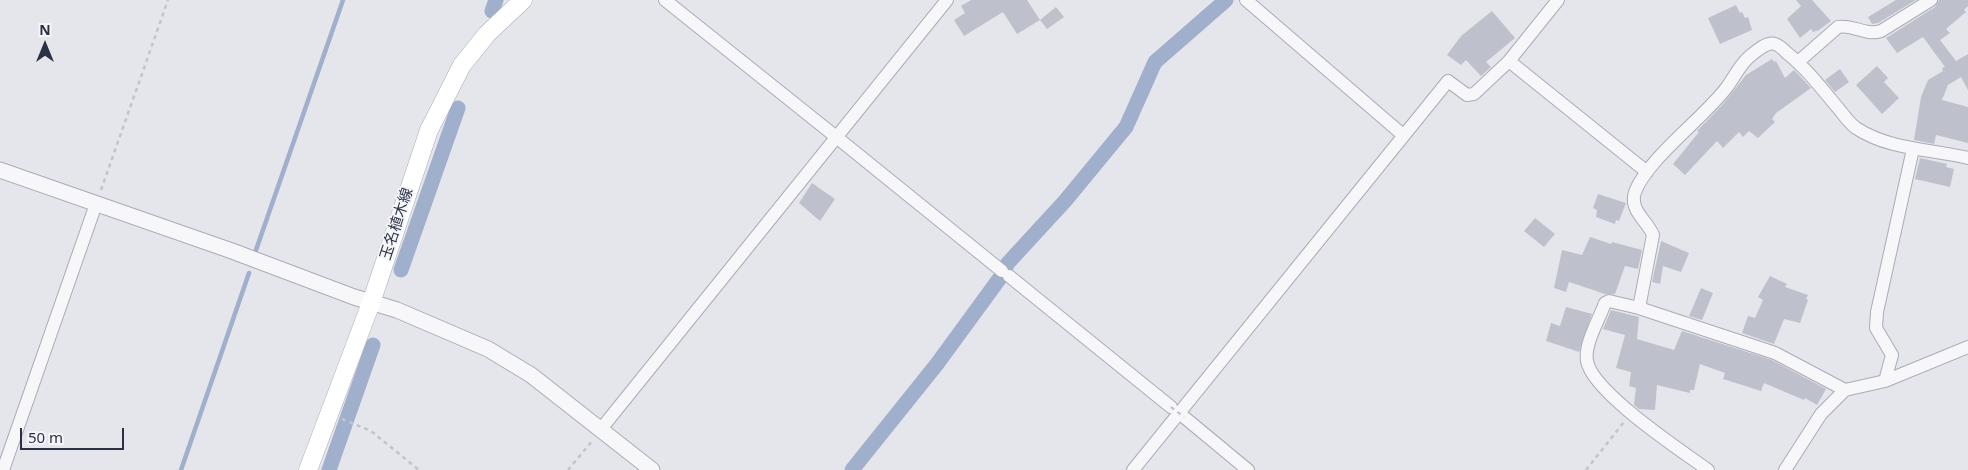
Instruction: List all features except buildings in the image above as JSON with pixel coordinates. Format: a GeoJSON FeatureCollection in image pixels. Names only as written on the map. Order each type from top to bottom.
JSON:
{"type":"FeatureCollection","features":[{"type":"Feature","properties":{"kind":"main road","name":"玉名植木線"},"geometry":{"type":"LineString","coordinates":[[308,470],[376,304],[429,130],[462,65],[487,34],[523,0]]}},
{"type":"Feature","properties":{"kind":"street"},"geometry":{"type":"LineString","coordinates":[[665,0],[1171,407]]}},
{"type":"Feature","properties":{"kind":"street"},"geometry":{"type":"LineString","coordinates":[[601,429],[947,0]]}},
{"type":"Feature","properties":{"kind":"street"},"geometry":{"type":"LineString","coordinates":[[1246,0],[1403,135]]}},
{"type":"Feature","properties":{"kind":"street"},"geometry":{"type":"LineString","coordinates":[[1133,470],[1448,81],[1467,95],[1474,94],[1509,61],[1558,0]]}},
{"type":"Feature","properties":{"kind":"street"},"geometry":{"type":"LineString","coordinates":[[1798,62],[1838,27],[1844,26],[1873,34],[1931,0]]}},
{"type":"Feature","properties":{"kind":"street"},"geometry":{"type":"LineString","coordinates":[[1639,308],[1653,235],[1636,210],[1634,201],[1636,192],[1648,172],[1727,87],[1738,68],[1750,55],[1768,43],[1775,44],[1798,62],[1854,126],[1876,139],[1913,149],[1941,151],[1968,158]]}},
{"type":"Feature","properties":{"kind":"street"},"geometry":{"type":"LineString","coordinates":[[1509,61],[1648,172]]}},
{"type":"Feature","properties":{"kind":"street"},"geometry":{"type":"LineString","coordinates":[[1885,381],[1892,355],[1876,328],[1913,149]]}},
{"type":"Feature","properties":{"kind":"street"},"geometry":{"type":"LineString","coordinates":[[0,170],[397,310],[488,350],[531,375],[652,470]]}},
{"type":"Feature","properties":{"kind":"street"},"geometry":{"type":"LineString","coordinates":[[3,470],[96,204]]}},
{"type":"Feature","properties":{"kind":"street"},"geometry":{"type":"LineString","coordinates":[[1708,470],[1630,414],[1589,370],[1587,360],[1588,348],[1605,303],[1609,301],[1639,308],[1775,353],[1845,390]]}},
{"type":"Feature","properties":{"kind":"street"},"geometry":{"type":"LineString","coordinates":[[1784,470],[1821,414],[1845,390],[1885,381],[1968,348]]}},
{"type":"Feature","properties":{"kind":"street"},"geometry":{"type":"LineString","coordinates":[[1184,417],[1248,470]]}},
{"type":"Feature","properties":{"kind":"path"},"geometry":{"type":"LineString","coordinates":[[96,204],[168,0]]}},
{"type":"Feature","properties":{"kind":"path"},"geometry":{"type":"LineString","coordinates":[[1171,407],[1184,417]]}},
{"type":"Feature","properties":{"kind":"path"},"geometry":{"type":"LineString","coordinates":[[1586,470],[1630,414]]}},
{"type":"Feature","properties":{"kind":"path"},"geometry":{"type":"LineString","coordinates":[[342,419],[371,430],[420,470]]}},
{"type":"Feature","properties":{"kind":"path"},"geometry":{"type":"LineString","coordinates":[[568,470],[601,429]]}},
{"type":"Feature","properties":{"kind":"waterway"},"geometry":{"type":"LineString","coordinates":[[256,250],[343,0]]}},
{"type":"Feature","properties":{"kind":"waterway"},"geometry":{"type":"LineString","coordinates":[[492,11],[496,0]]}},
{"type":"Feature","properties":{"kind":"waterway"},"geometry":{"type":"LineString","coordinates":[[852,470],[937,364],[1005,271],[1007,264],[1065,201],[1126,127],[1155,62],[1226,0]]}},
{"type":"Feature","properties":{"kind":"waterway"},"geometry":{"type":"LineString","coordinates":[[401,270],[458,108]]}},
{"type":"Feature","properties":{"kind":"waterway"},"geometry":{"type":"LineString","coordinates":[[181,470],[249,273]]}},
{"type":"Feature","properties":{"kind":"waterway"},"geometry":{"type":"LineString","coordinates":[[329,470],[373,345]]}}]}
